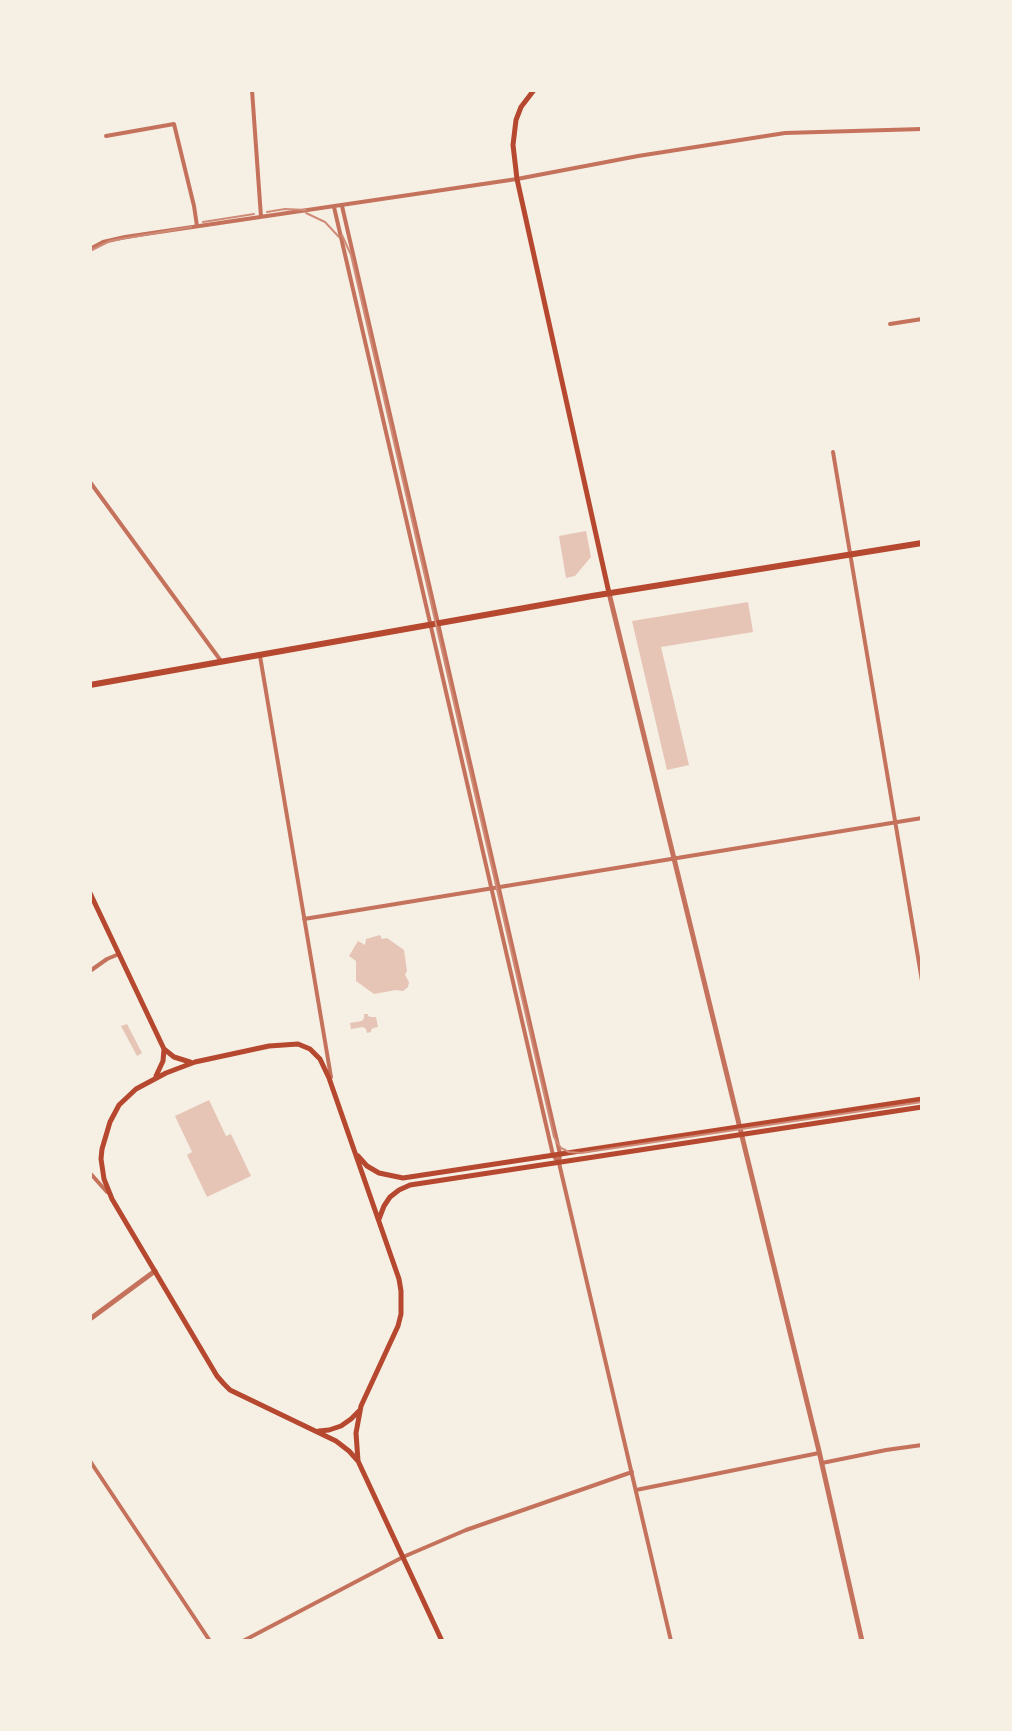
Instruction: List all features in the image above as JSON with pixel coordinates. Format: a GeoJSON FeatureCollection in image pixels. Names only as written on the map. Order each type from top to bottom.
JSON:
{"type":"FeatureCollection","features":[{"type":"Feature","properties":{"kind":"highway"},"geometry":{"type":"LineString","coordinates":[[90,685],[609,593],[922,543]]}},
{"type":"Feature","properties":{"kind":"main road"},"geometry":{"type":"LineString","coordinates":[[534,90],[521,107],[516,120],[513,145],[517,179],[609,593]]}},
{"type":"Feature","properties":{"kind":"main road"},"geometry":{"type":"LineString","coordinates":[[90,893],[164,1049],[180,1060],[195,1062]]}},
{"type":"Feature","properties":{"kind":"main road"},"geometry":{"type":"LineString","coordinates":[[314,1430],[327,1431],[341,1426],[361,1406],[398,1326],[402,1302],[399,1279],[333,1088],[316,1053],[298,1044],[269,1046],[195,1062],[153,1080],[123,1099],[114,1113],[102,1149],[102,1169],[107,1189],[224,1384],[230,1390],[343,1446],[358,1461],[442,1641]]}},
{"type":"Feature","properties":{"kind":"main road"},"geometry":{"type":"LineString","coordinates":[[153,1080],[161,1068],[164,1049]]}},
{"type":"Feature","properties":{"kind":"main road"},"geometry":{"type":"LineString","coordinates":[[354,1149],[373,1170],[397,1178],[922,1099]]}},
{"type":"Feature","properties":{"kind":"main road"},"geometry":{"type":"LineString","coordinates":[[379,1220],[390,1197],[410,1185],[922,1107]]}},
{"type":"Feature","properties":{"kind":"main road"},"geometry":{"type":"LineString","coordinates":[[358,1461],[356,1433],[361,1406]]}},
{"type":"Feature","properties":{"kind":"street"},"geometry":{"type":"LineString","coordinates":[[252,90],[261,217]]}},
{"type":"Feature","properties":{"kind":"street"},"geometry":{"type":"LineString","coordinates":[[106,136],[174,124],[197,226]]}},
{"type":"Feature","properties":{"kind":"street"},"geometry":{"type":"LineString","coordinates":[[90,249],[112,239],[517,179],[791,132],[922,129]]}},
{"type":"Feature","properties":{"kind":"street"},"geometry":{"type":"LineString","coordinates":[[342,206],[413,515],[492,888],[557,1154]]}},
{"type":"Feature","properties":{"kind":"street"},"geometry":{"type":"LineString","coordinates":[[334,207],[406,517],[499,887],[559,1163],[671,1641]]}},
{"type":"Feature","properties":{"kind":"street"},"geometry":{"type":"LineString","coordinates":[[890,324],[922,319]]}},
{"type":"Feature","properties":{"kind":"street"},"geometry":{"type":"LineString","coordinates":[[833,452],[922,981]]}},
{"type":"Feature","properties":{"kind":"street"},"geometry":{"type":"LineString","coordinates":[[90,482],[222,662]]}},
{"type":"Feature","properties":{"kind":"street"},"geometry":{"type":"LineString","coordinates":[[406,517],[413,515]]}},
{"type":"Feature","properties":{"kind":"street"},"geometry":{"type":"LineString","coordinates":[[609,593],[862,1641]]}},
{"type":"Feature","properties":{"kind":"street"},"geometry":{"type":"LineString","coordinates":[[260,655],[333,1088]]}},
{"type":"Feature","properties":{"kind":"street"},"geometry":{"type":"LineString","coordinates":[[304,919],[922,818]]}},
{"type":"Feature","properties":{"kind":"street"},"geometry":{"type":"LineString","coordinates":[[90,971],[119,954]]}},
{"type":"Feature","properties":{"kind":"street"},"geometry":{"type":"LineString","coordinates":[[90,1173],[112,1199]]}},
{"type":"Feature","properties":{"kind":"street"},"geometry":{"type":"LineString","coordinates":[[90,1319],[155,1271]]}},
{"type":"Feature","properties":{"kind":"street"},"geometry":{"type":"LineString","coordinates":[[821,1463],[922,1445]]}},
{"type":"Feature","properties":{"kind":"street"},"geometry":{"type":"LineString","coordinates":[[636,1490],[819,1453]]}},
{"type":"Feature","properties":{"kind":"street"},"geometry":{"type":"LineString","coordinates":[[90,1461],[210,1641]]}},
{"type":"Feature","properties":{"kind":"street"},"geometry":{"type":"LineString","coordinates":[[243,1641],[403,1557],[466,1530],[632,1472]]}},
{"type":"Feature","properties":{"kind":"building"},"geometry":{"type":"Polygon","coordinates":[[[586,531],[591,557],[575,576],[566,578],[559,536],[586,531]]]}},
{"type":"Feature","properties":{"kind":"building"},"geometry":{"type":"Polygon","coordinates":[[[748,602],[753,632],[661,647],[689,765],[667,770],[632,621],[748,602]]]}},
{"type":"Feature","properties":{"kind":"building"},"geometry":{"type":"Polygon","coordinates":[[[380,935],[404,950],[405,975],[409,982],[403,991],[374,994],[356,981],[356,961],[349,956],[358,941],[365,945],[366,939],[380,935]]]}},
{"type":"Feature","properties":{"kind":"building"},"geometry":{"type":"Polygon","coordinates":[[[364,1014],[376,1017],[378,1027],[367,1033],[363,1027],[351,1029],[350,1023],[362,1021],[364,1014]]]}},
{"type":"Feature","properties":{"kind":"building"},"geometry":{"type":"Polygon","coordinates":[[[127,1024],[142,1053],[137,1056],[121,1026],[127,1024]]]}},
{"type":"Feature","properties":{"kind":"building"},"geometry":{"type":"Polygon","coordinates":[[[209,1100],[226,1136],[231,1134],[251,1176],[207,1197],[187,1155],[192,1152],[175,1116],[209,1100]]]}},
{"type":"Feature","properties":{"kind":"tram line"},"geometry":{"type":"LineString","coordinates":[[267,212],[306,210]]}},
{"type":"Feature","properties":{"kind":"tram line"},"geometry":{"type":"LineString","coordinates":[[306,213],[325,222],[339,237]]}},
{"type":"Feature","properties":{"kind":"tram line"},"geometry":{"type":"LineString","coordinates":[[203,222],[254,214]]}},
{"type":"Feature","properties":{"kind":"tram line"},"geometry":{"type":"LineString","coordinates":[[90,251],[110,241],[191,227]]}},
{"type":"Feature","properties":{"kind":"tram line"},"geometry":{"type":"LineString","coordinates":[[342,235],[351,255],[554,1137],[561,1148],[581,1153],[922,1102]]}}]}
